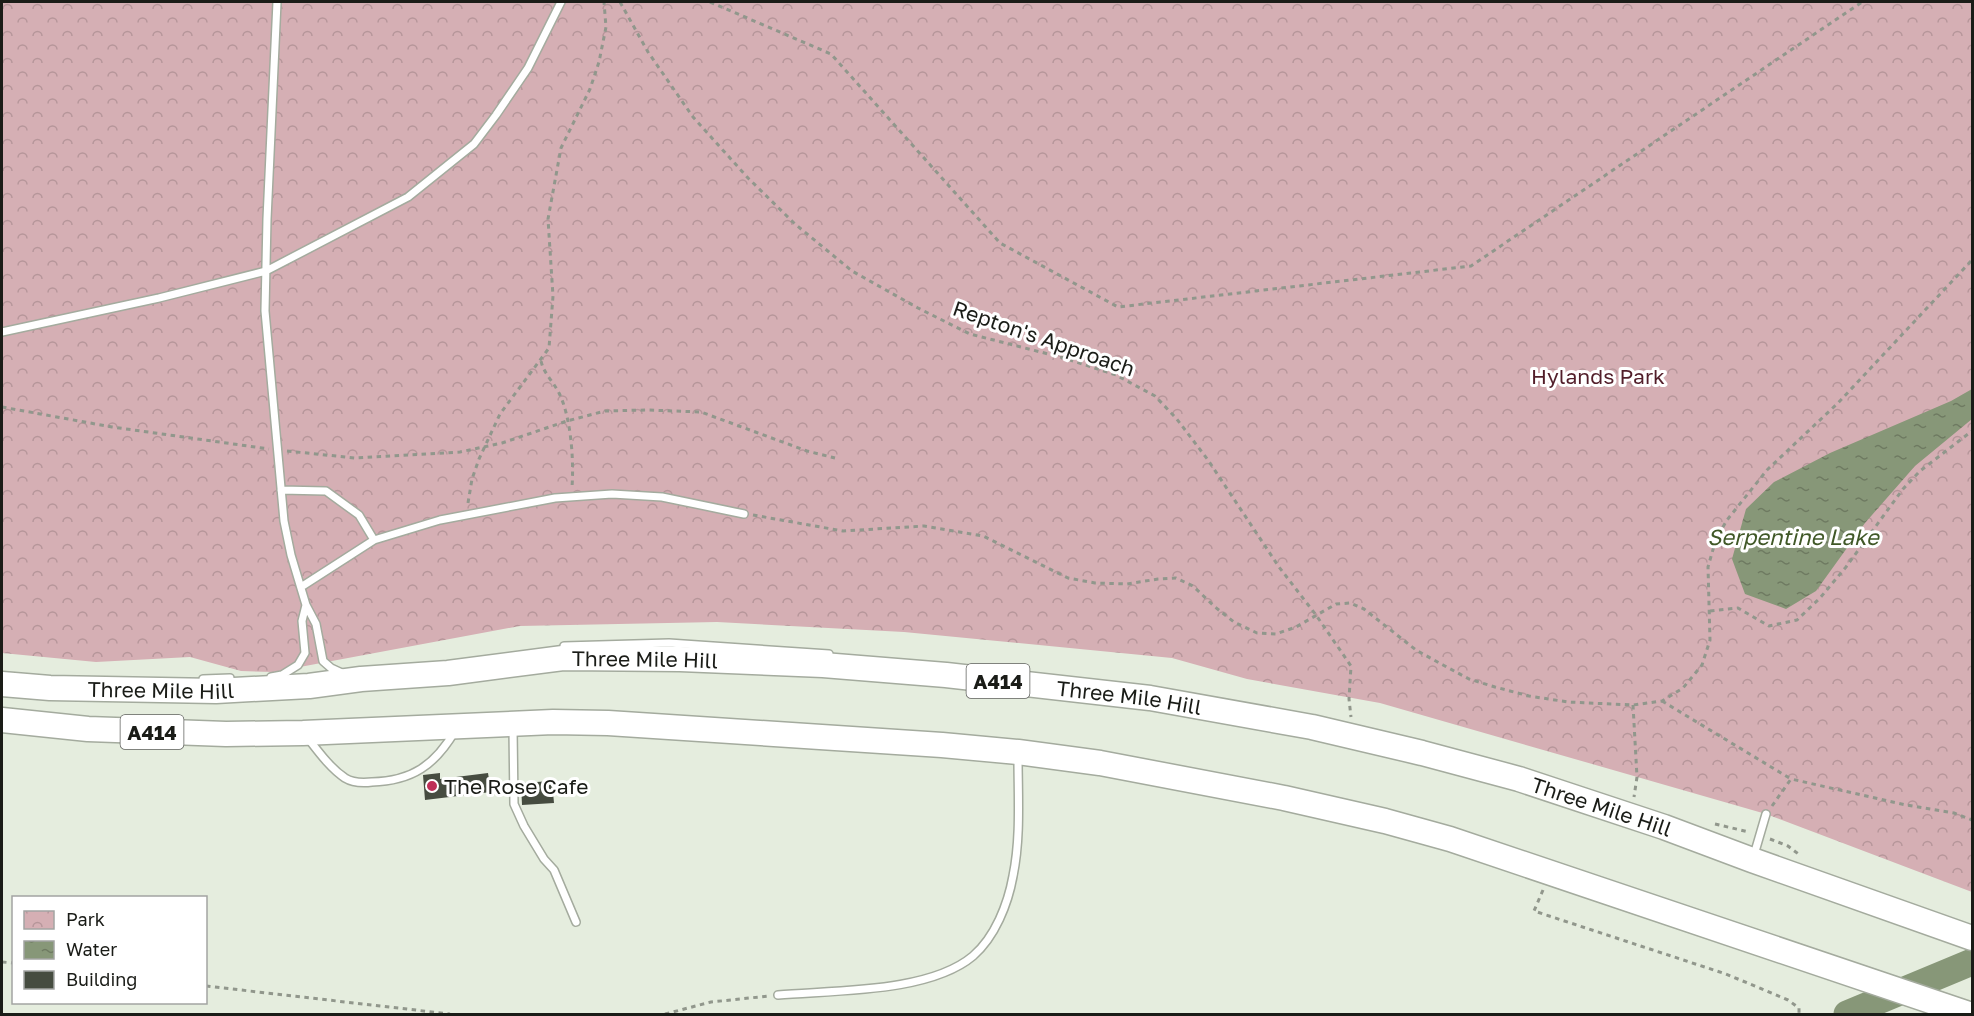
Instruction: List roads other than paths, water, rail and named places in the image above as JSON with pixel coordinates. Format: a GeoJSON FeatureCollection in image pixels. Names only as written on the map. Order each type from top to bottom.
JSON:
{"type":"FeatureCollection","features":[{"type":"Feature","properties":{"kind":"highway","name":"Three Mile Hill"},"geometry":{"type":"LineString","coordinates":[[2,684],[51,688],[216,691],[309,686],[361,679],[448,673],[563,658],[824,665],[946,675],[1150,698],[1312,727],[1519,779],[1656,824],[1967,936]]}},
{"type":"Feature","properties":{"kind":"highway","name":"Three Mile Hill"},"geometry":{"type":"LineString","coordinates":[[2,720],[140,732],[226,734],[303,733],[553,722],[658,725],[1018,752],[1100,763],[1307,803],[1450,839],[1963,1012]]}},
{"type":"Feature","properties":{"kind":"lane"},"geometry":{"type":"LineString","coordinates":[[277,2],[265,311],[281,490],[291,555],[306,605],[316,624],[323,661],[339,672],[361,679]]}},
{"type":"Feature","properties":{"kind":"lane"},"geometry":{"type":"LineString","coordinates":[[2,332],[159,298],[266,271],[408,197],[474,144],[528,68],[561,2]]}},
{"type":"Feature","properties":{"kind":"lane"},"geometry":{"type":"LineString","coordinates":[[281,490],[326,491],[359,515],[374,540]]}},
{"type":"Feature","properties":{"kind":"lane"},"geometry":{"type":"LineString","coordinates":[[301,587],[374,540],[466,514],[571,497],[612,494],[662,497],[744,514]]}},
{"type":"Feature","properties":{"kind":"lane"},"geometry":{"type":"LineString","coordinates":[[261,678],[282,675],[298,665],[305,653],[302,621],[306,605]]}},
{"type":"Feature","properties":{"kind":"lane"},"geometry":{"type":"LineString","coordinates":[[561,647],[669,643],[733,646],[842,656]]}},
{"type":"Feature","properties":{"kind":"lane"},"geometry":{"type":"LineString","coordinates":[[448,673],[527,654]]}},
{"type":"Feature","properties":{"kind":"lane"},"geometry":{"type":"LineString","coordinates":[[872,661],[946,675]]}},
{"type":"Feature","properties":{"kind":"lane"},"geometry":{"type":"LineString","coordinates":[[195,679],[239,678]]}},
{"type":"Feature","properties":{"kind":"lane"},"geometry":{"type":"LineString","coordinates":[[51,688],[105,681]]}},
{"type":"Feature","properties":{"kind":"lane"},"geometry":{"type":"LineString","coordinates":[[513,724],[514,804],[524,826],[544,859],[554,870],[576,922]]}},
{"type":"Feature","properties":{"kind":"lane"},"geometry":{"type":"LineString","coordinates":[[303,733],[336,771],[348,779],[361,783],[393,782],[433,761],[445,747],[457,726]]}},
{"type":"Feature","properties":{"kind":"lane"},"geometry":{"type":"LineString","coordinates":[[778,995],[889,986],[922,980],[948,971],[978,950],[995,926],[1007,900],[1014,875],[1017,845],[1018,752]]}},
{"type":"Feature","properties":{"kind":"lane"},"geometry":{"type":"LineString","coordinates":[[1752,860],[1766,814]]}},
{"type":"Feature","properties":{"kind":"water","name":"Serpentine Lake"},"geometry":{"type":"Polygon","coordinates":[[[1972,389],[1972,419],[1915,466],[1865,523],[1816,591],[1786,609],[1745,594],[1732,559],[1746,509],[1774,482],[1830,453],[1951,401],[1972,389]]]}},
{"type":"Feature","properties":{"kind":"waterway"},"geometry":{"type":"LineString","coordinates":[[1847,1014],[1972,962]]}},
{"type":"Feature","properties":{"kind":"place","name":"The Rose Cafe"},"geometry":{"type":"Point","coordinates":[432,786]}},
{"type":"Feature","properties":{"kind":"park label","name":"Hylands Park"},"geometry":{"type":"Point","coordinates":[1598,376]}}]}
